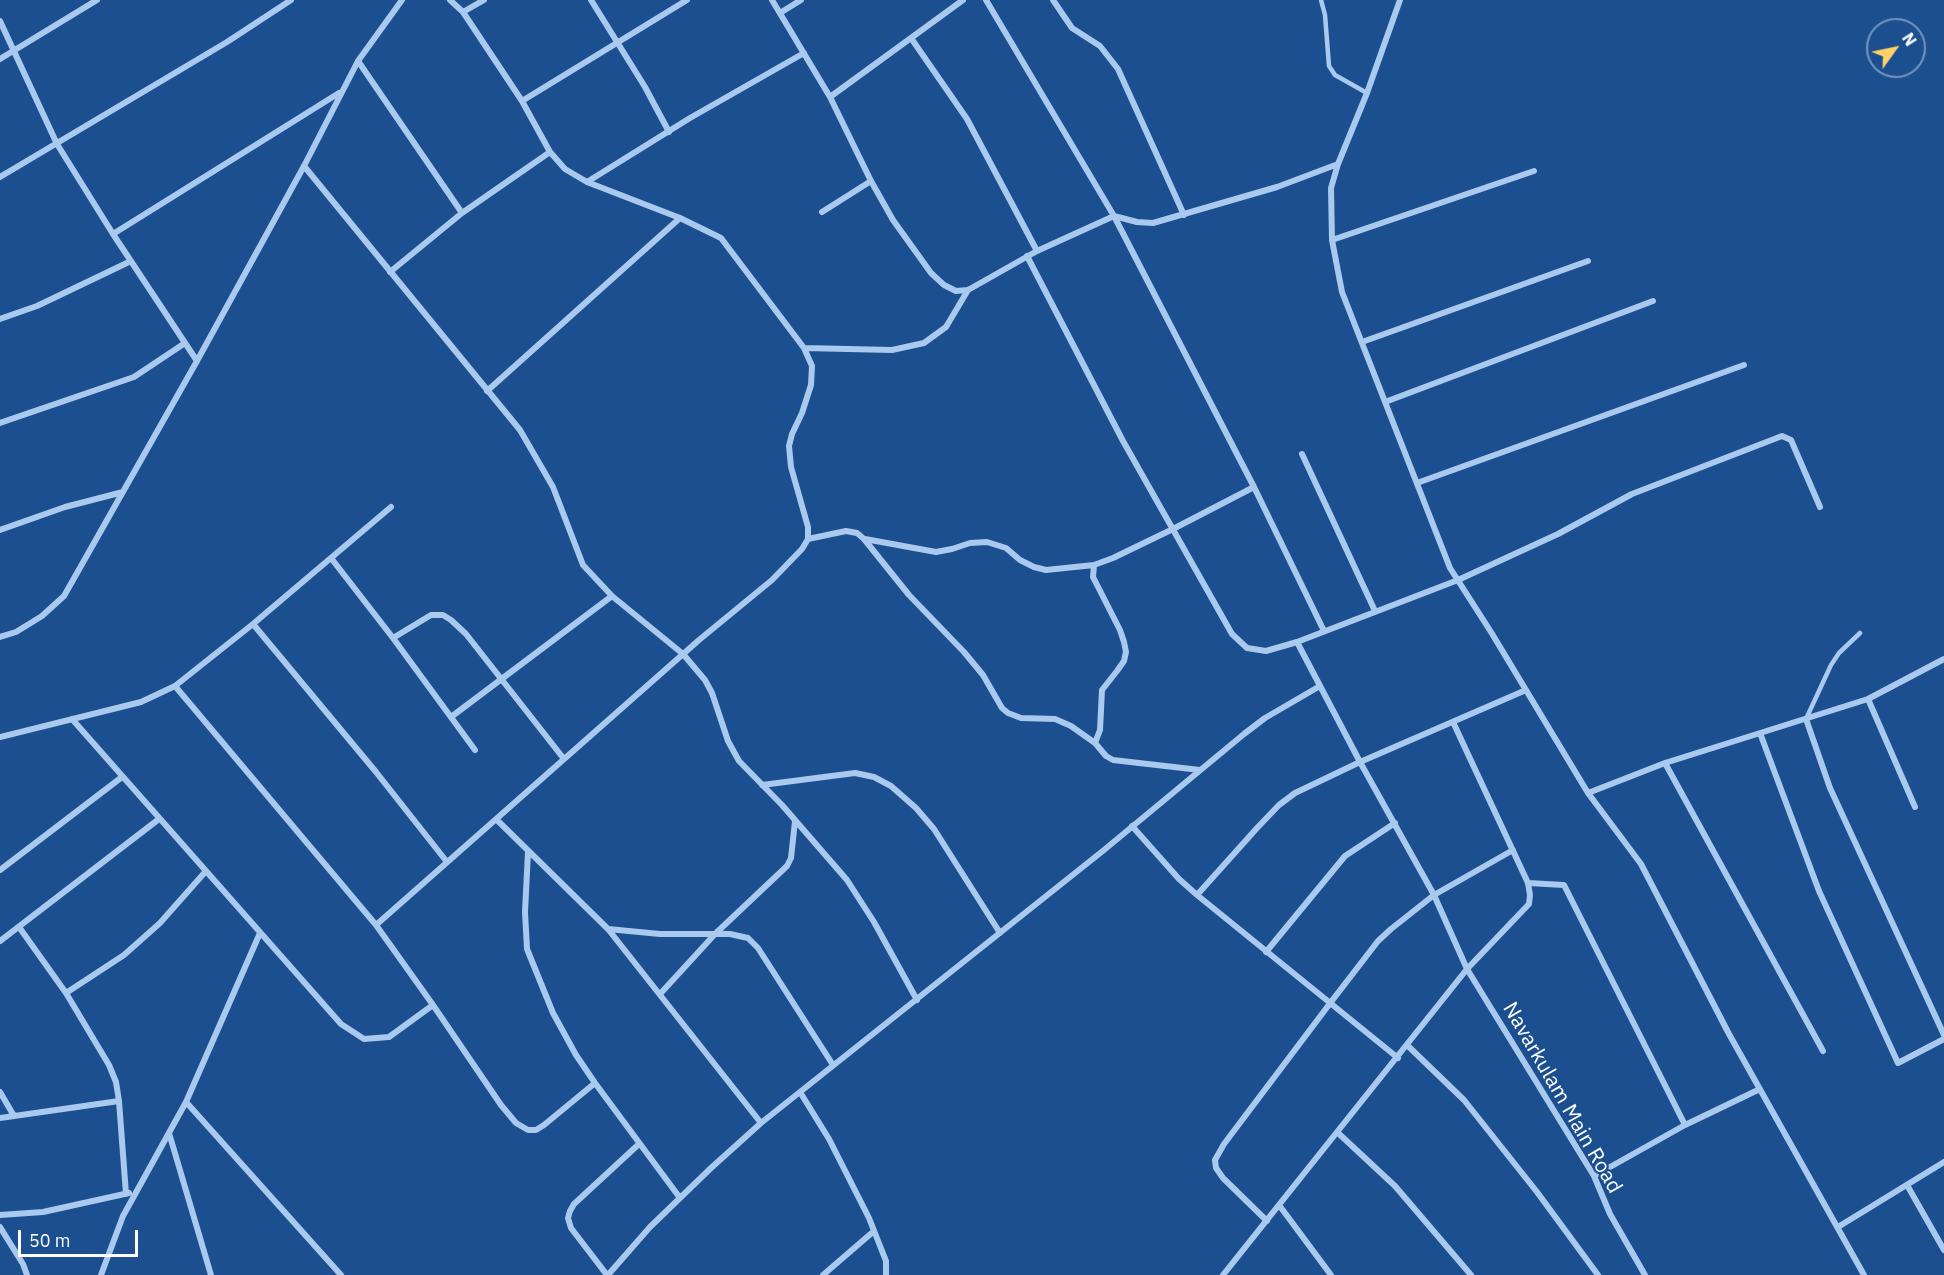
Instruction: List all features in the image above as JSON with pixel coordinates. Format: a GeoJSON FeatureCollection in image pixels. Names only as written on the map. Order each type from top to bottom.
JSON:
{"type":"FeatureCollection","features":[{"type":"Feature","properties":{"kind":"street"},"geometry":{"type":"LineString","coordinates":[[0,59],[97,0]]}},
{"type":"Feature","properties":{"kind":"street"},"geometry":{"type":"LineString","coordinates":[[0,177],[227,42],[291,0]]}},
{"type":"Feature","properties":{"kind":"street"},"geometry":{"type":"LineString","coordinates":[[0,637],[16,632],[42,616],[64,596],[197,361],[304,166],[358,61],[402,0]]}},
{"type":"Feature","properties":{"kind":"street"},"geometry":{"type":"LineString","coordinates":[[376,926],[683,654],[772,580],[802,549],[808,539],[808,527],[791,467],[789,447],[811,385],[812,366],[804,348],[721,238],[680,218],[587,182],[565,170],[550,152],[522,101],[463,12],[450,0]]}},
{"type":"Feature","properties":{"kind":"street"},"geometry":{"type":"LineString","coordinates":[[463,12],[483,0]]}},
{"type":"Feature","properties":{"kind":"street"},"geometry":{"type":"LineString","coordinates":[[591,0],[645,87],[669,132]]}},
{"type":"Feature","properties":{"kind":"street"},"geometry":{"type":"LineString","coordinates":[[522,101],[687,0]]}},
{"type":"Feature","properties":{"kind":"street"},"geometry":{"type":"LineString","coordinates":[[772,0],[830,97],[871,181],[893,220],[931,273],[956,291],[969,290],[1027,256],[1114,216],[1153,223],[1277,187],[1338,164]]}},
{"type":"Feature","properties":{"kind":"street"},"geometry":{"type":"LineString","coordinates":[[780,13],[801,0]]}},
{"type":"Feature","properties":{"kind":"street"},"geometry":{"type":"LineString","coordinates":[[830,97],[963,0]]}},
{"type":"Feature","properties":{"kind":"street"},"geometry":{"type":"LineString","coordinates":[[986,0],[1114,216],[1254,487],[1324,631]]}},
{"type":"Feature","properties":{"kind":"street"},"geometry":{"type":"LineString","coordinates":[[1053,0],[1072,28],[1100,46],[1118,69],[1184,215]]}},
{"type":"Feature","properties":{"kind":"street"},"geometry":{"type":"LineString","coordinates":[[1400,0],[1331,188],[1332,240],[1342,292],[1450,568],[1588,794],[1641,864],[1729,1034],[1864,1275]]}},
{"type":"Feature","properties":{"kind":"street"},"geometry":{"type":"LineString","coordinates":[[0,21],[57,144],[197,361]]}},
{"type":"Feature","properties":{"kind":"street"},"geometry":{"type":"LineString","coordinates":[[911,38],[967,119],[1037,251]]}},
{"type":"Feature","properties":{"kind":"street"},"geometry":{"type":"LineString","coordinates":[[587,182],[804,53]]}},
{"type":"Feature","properties":{"kind":"street"},"geometry":{"type":"LineString","coordinates":[[358,61],[462,213]]}},
{"type":"Feature","properties":{"kind":"street"},"geometry":{"type":"LineString","coordinates":[[113,234],[341,93]]}},
{"type":"Feature","properties":{"kind":"street"},"geometry":{"type":"LineString","coordinates":[[390,272],[462,213],[550,152]]}},
{"type":"Feature","properties":{"kind":"street"},"geometry":{"type":"LineString","coordinates":[[304,166],[520,430],[549,478],[583,565],[612,596],[683,654],[705,680],[712,693],[728,741],[739,761],[848,880],[860,897],[917,1000]]}},
{"type":"Feature","properties":{"kind":"street"},"geometry":{"type":"LineString","coordinates":[[1332,240],[1534,171]]}},
{"type":"Feature","properties":{"kind":"street"},"geometry":{"type":"LineString","coordinates":[[822,212],[871,181]]}},
{"type":"Feature","properties":{"kind":"street"},"geometry":{"type":"LineString","coordinates":[[487,391],[680,218]]}},
{"type":"Feature","properties":{"kind":"street"},"geometry":{"type":"LineString","coordinates":[[1027,256],[1123,441],[1232,634],[1247,648],[1266,651],[1296,642],[1458,580],[1558,534],[1632,494],[1782,436],[1791,440],[1820,507]]}},
{"type":"Feature","properties":{"kind":"street"},"geometry":{"type":"LineString","coordinates":[[0,319],[36,306],[131,261]]}},
{"type":"Feature","properties":{"kind":"street"},"geometry":{"type":"LineString","coordinates":[[1362,342],[1588,261]]}},
{"type":"Feature","properties":{"kind":"street"},"geometry":{"type":"LineString","coordinates":[[804,348],[892,350],[924,343],[946,327],[969,290]]}},
{"type":"Feature","properties":{"kind":"street"},"geometry":{"type":"LineString","coordinates":[[1385,402],[1653,301]]}},
{"type":"Feature","properties":{"kind":"street"},"geometry":{"type":"LineString","coordinates":[[0,423],[134,377],[185,343]]}},
{"type":"Feature","properties":{"kind":"street"},"geometry":{"type":"LineString","coordinates":[[1417,483],[1744,365]]}},
{"type":"Feature","properties":{"kind":"street"},"geometry":{"type":"LineString","coordinates":[[1302,454],[1375,612]]}},
{"type":"Feature","properties":{"kind":"street"},"geometry":{"type":"LineString","coordinates":[[864,539],[936,552],[970,543],[987,542],[1006,548],[1020,560],[1046,570],[1094,565],[1173,529],[1254,487]]}},
{"type":"Feature","properties":{"kind":"street"},"geometry":{"type":"LineString","coordinates":[[0,530],[65,507],[123,492]]}},
{"type":"Feature","properties":{"kind":"street"},"geometry":{"type":"LineString","coordinates":[[0,737],[141,702],[175,686],[253,624],[392,507]]}},
{"type":"Feature","properties":{"kind":"street"},"geometry":{"type":"LineString","coordinates":[[808,539],[846,531],[857,533],[864,539],[909,595],[964,652],[983,675],[1002,708],[1008,713],[1021,718],[1054,720],[1071,726],[1095,743],[1106,756],[1113,760],[1200,770]]}},
{"type":"Feature","properties":{"kind":"street"},"geometry":{"type":"LineString","coordinates":[[331,558],[475,750]]}},
{"type":"Feature","properties":{"kind":"street"},"geometry":{"type":"LineString","coordinates":[[1094,565],[1093,576],[1125,642],[1126,652],[1117,671],[1102,690],[1100,730],[1095,743]]}},
{"type":"Feature","properties":{"kind":"street"},"geometry":{"type":"LineString","coordinates":[[451,717],[612,596]]}},
{"type":"Feature","properties":{"kind":"street"},"geometry":{"type":"LineString","coordinates":[[393,638],[431,615],[443,615],[451,620],[466,634],[564,759]]}},
{"type":"Feature","properties":{"kind":"street"},"geometry":{"type":"LineString","coordinates":[[253,624],[376,772],[447,862]]}},
{"type":"Feature","properties":{"kind":"street","name":"Navarkulam Main Road"},"geometry":{"type":"LineString","coordinates":[[1296,642],[1434,896],[1467,969],[1594,1176],[1614,1222],[1645,1275]]}},
{"type":"Feature","properties":{"kind":"street"},"geometry":{"type":"LineString","coordinates":[[1588,794],[1665,763],[1868,699],[1944,659]]}},
{"type":"Feature","properties":{"kind":"street"},"geometry":{"type":"LineString","coordinates":[[175,686],[376,926],[516,1123],[528,1130],[536,1130],[595,1083]]}},
{"type":"Feature","properties":{"kind":"street"},"geometry":{"type":"LineString","coordinates":[[639,1144],[574,1204],[568,1218],[571,1228],[607,1275],[650,1227],[761,1123],[917,1000],[1264,718],[1320,686]]}},
{"type":"Feature","properties":{"kind":"street"},"geometry":{"type":"LineString","coordinates":[[1197,895],[1279,805],[1295,794],[1360,762],[1526,690]]}},
{"type":"Feature","properties":{"kind":"street"},"geometry":{"type":"LineString","coordinates":[[1868,699],[1915,807]]}},
{"type":"Feature","properties":{"kind":"street"},"geometry":{"type":"LineString","coordinates":[[72,719],[341,1024],[364,1039],[389,1037],[434,1005]]}},
{"type":"Feature","properties":{"kind":"street"},"geometry":{"type":"LineString","coordinates":[[1760,733],[1819,891],[1898,1063],[1944,1037],[1830,788],[1806,719]]}},
{"type":"Feature","properties":{"kind":"street"},"geometry":{"type":"LineString","coordinates":[[1223,1275],[1408,1046],[1467,969],[1529,904],[1528,883],[1453,722]]}},
{"type":"Feature","properties":{"kind":"street"},"geometry":{"type":"LineString","coordinates":[[1665,763],[1823,1052]]}},
{"type":"Feature","properties":{"kind":"street"},"geometry":{"type":"LineString","coordinates":[[762,785],[855,773],[874,777],[891,786],[916,808],[934,829],[1000,933]]}},
{"type":"Feature","properties":{"kind":"street"},"geometry":{"type":"LineString","coordinates":[[0,870],[122,777]]}},
{"type":"Feature","properties":{"kind":"street"},"geometry":{"type":"LineString","coordinates":[[0,941],[159,819]]}},
{"type":"Feature","properties":{"kind":"street"},"geometry":{"type":"LineString","coordinates":[[496,819],[608,929],[761,1123]]}},
{"type":"Feature","properties":{"kind":"street"},"geometry":{"type":"LineString","coordinates":[[660,994],[715,933],[787,866],[791,858],[795,821]]}},
{"type":"Feature","properties":{"kind":"street"},"geometry":{"type":"LineString","coordinates":[[1266,952],[1344,856],[1395,823]]}},
{"type":"Feature","properties":{"kind":"street"},"geometry":{"type":"LineString","coordinates":[[1132,826],[1179,879],[1197,895],[1398,1058]]}},
{"type":"Feature","properties":{"kind":"street"},"geometry":{"type":"LineString","coordinates":[[1267,1221],[1223,1178],[1216,1168],[1215,1160],[1330,1002],[1378,941],[1406,916],[1434,896],[1513,850]]}},
{"type":"Feature","properties":{"kind":"street"},"geometry":{"type":"LineString","coordinates":[[528,852],[525,912],[527,949],[554,1013],[576,1055],[595,1083],[680,1198]]}},
{"type":"Feature","properties":{"kind":"street"},"geometry":{"type":"LineString","coordinates":[[66,993],[124,955],[160,923],[206,871]]}},
{"type":"Feature","properties":{"kind":"street"},"geometry":{"type":"LineString","coordinates":[[1528,883],[1564,885],[1685,1125]]}},
{"type":"Feature","properties":{"kind":"street"},"geometry":{"type":"LineString","coordinates":[[19,927],[66,993],[109,1065],[116,1082],[126,1194]]}},
{"type":"Feature","properties":{"kind":"street"},"geometry":{"type":"LineString","coordinates":[[608,929],[660,934],[715,933],[741,935],[748,938],[758,948],[833,1065]]}},
{"type":"Feature","properties":{"kind":"street"},"geometry":{"type":"LineString","coordinates":[[101,1275],[123,1216],[186,1102],[260,933]]}},
{"type":"Feature","properties":{"kind":"street"},"geometry":{"type":"LineString","coordinates":[[1408,1046],[1464,1100],[1537,1192],[1598,1275]]}},
{"type":"Feature","properties":{"kind":"street"},"geometry":{"type":"LineString","coordinates":[[1594,1176],[1685,1125],[1760,1089]]}},
{"type":"Feature","properties":{"kind":"street"},"geometry":{"type":"LineString","coordinates":[[0,1092],[14,1116]]}},
{"type":"Feature","properties":{"kind":"street"},"geometry":{"type":"LineString","coordinates":[[800,1092],[829,1139],[874,1231],[886,1261],[886,1275]]}},
{"type":"Feature","properties":{"kind":"street"},"geometry":{"type":"LineString","coordinates":[[0,1118],[119,1101]]}},
{"type":"Feature","properties":{"kind":"street"},"geometry":{"type":"LineString","coordinates":[[186,1102],[341,1275]]}},
{"type":"Feature","properties":{"kind":"street"},"geometry":{"type":"LineString","coordinates":[[1337,1132],[1395,1186],[1471,1275]]}},
{"type":"Feature","properties":{"kind":"street"},"geometry":{"type":"LineString","coordinates":[[169,1133],[211,1275]]}},
{"type":"Feature","properties":{"kind":"street"},"geometry":{"type":"LineString","coordinates":[[1838,1227],[1944,1162]]}},
{"type":"Feature","properties":{"kind":"street"},"geometry":{"type":"LineString","coordinates":[[1907,1185],[1944,1250]]}},
{"type":"Feature","properties":{"kind":"street"},"geometry":{"type":"LineString","coordinates":[[0,1215],[43,1212],[136,1192]]}},
{"type":"Feature","properties":{"kind":"street"},"geometry":{"type":"LineString","coordinates":[[1279,1205],[1331,1275]]}},
{"type":"Feature","properties":{"kind":"street"},"geometry":{"type":"LineString","coordinates":[[0,1227],[23,1264],[27,1275]]}},
{"type":"Feature","properties":{"kind":"street"},"geometry":{"type":"LineString","coordinates":[[828,1274],[874,1231]]}},
{"type":"Feature","properties":{"kind":"lane"},"geometry":{"type":"LineString","coordinates":[[1321,0],[1325,15],[1329,66],[1335,75],[1367,93]]}},
{"type":"Feature","properties":{"kind":"lane"},"geometry":{"type":"LineString","coordinates":[[1806,719],[1831,665],[1839,653],[1860,633]]}}]}
